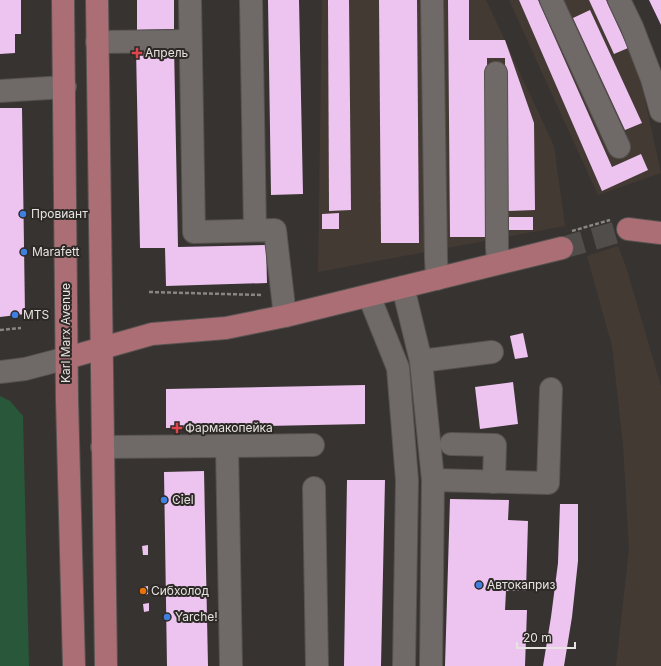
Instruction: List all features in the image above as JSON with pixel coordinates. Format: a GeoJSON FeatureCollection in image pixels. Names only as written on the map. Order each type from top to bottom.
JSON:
{"type":"FeatureCollection","features":[{"type":"Feature","properties":{"kind":"main road","name":"Karl Marx Avenue"},"geometry":{"type":"LineString","coordinates":[[63,0],[65,88],[66,400],[74,666]]}},
{"type":"Feature","properties":{"kind":"main road"},"geometry":{"type":"LineString","coordinates":[[97,0],[106,666]]}},
{"type":"Feature","properties":{"kind":"main road"},"geometry":{"type":"LineString","coordinates":[[620,224],[661,233]]}},
{"type":"Feature","properties":{"kind":"main road"},"geometry":{"type":"LineString","coordinates":[[67,358],[152,334],[226,328],[285,316],[498,263],[564,240]]}},
{"type":"Feature","properties":{"kind":"street"},"geometry":{"type":"LineString","coordinates":[[190,0],[194,232],[275,230],[285,316]]}},
{"type":"Feature","properties":{"kind":"street"},"geometry":{"type":"LineString","coordinates":[[251,0],[255,230]]}},
{"type":"Feature","properties":{"kind":"street"},"geometry":{"type":"LineString","coordinates":[[432,0],[437,279]]}},
{"type":"Feature","properties":{"kind":"street"},"geometry":{"type":"LineString","coordinates":[[550,0],[619,147]]}},
{"type":"Feature","properties":{"kind":"street"},"geometry":{"type":"LineString","coordinates":[[620,0],[657,82],[661,111]]}},
{"type":"Feature","properties":{"kind":"street"},"geometry":{"type":"LineString","coordinates":[[97,42],[190,41]]}},
{"type":"Feature","properties":{"kind":"street"},"geometry":{"type":"LineString","coordinates":[[496,73],[496,247],[498,263]]}},
{"type":"Feature","properties":{"kind":"street"},"geometry":{"type":"LineString","coordinates":[[0,91],[65,88]]}},
{"type":"Feature","properties":{"kind":"street"},"geometry":{"type":"LineString","coordinates":[[402,287],[420,361],[433,480],[431,666]]}},
{"type":"Feature","properties":{"kind":"street"},"geometry":{"type":"LineString","coordinates":[[369,296],[398,368],[407,480],[404,666]]}},
{"type":"Feature","properties":{"kind":"street"},"geometry":{"type":"LineString","coordinates":[[420,361],[492,352]]}},
{"type":"Feature","properties":{"kind":"street"},"geometry":{"type":"LineString","coordinates":[[0,372],[24,369],[67,358]]}},
{"type":"Feature","properties":{"kind":"street"},"geometry":{"type":"LineString","coordinates":[[433,480],[548,483],[551,389]]}},
{"type":"Feature","properties":{"kind":"street"},"geometry":{"type":"LineString","coordinates":[[451,444],[495,445],[494,482]]}},
{"type":"Feature","properties":{"kind":"street"},"geometry":{"type":"LineString","coordinates":[[102,447],[313,445]]}},
{"type":"Feature","properties":{"kind":"street"},"geometry":{"type":"LineString","coordinates":[[227,446],[230,666]]}},
{"type":"Feature","properties":{"kind":"street"},"geometry":{"type":"LineString","coordinates":[[314,488],[317,666]]}},
{"type":"Feature","properties":{"kind":"path"},"geometry":{"type":"LineString","coordinates":[[564,240],[620,224]]}},
{"type":"Feature","properties":{"kind":"path"},"geometry":{"type":"LineString","coordinates":[[149,292],[283,295]]}},
{"type":"Feature","properties":{"kind":"path"},"geometry":{"type":"LineString","coordinates":[[0,330],[21,328]]}},
{"type":"Feature","properties":{"kind":"shaded area"},"geometry":{"type":"Polygon","coordinates":[[[322,0],[486,0],[554,146],[565,226],[318,272],[322,0]]]}},
{"type":"Feature","properties":{"kind":"shaded area"},"geometry":{"type":"Polygon","coordinates":[[[509,0],[611,0],[632,47],[661,173],[598,195],[509,0]]]}},
{"type":"Feature","properties":{"kind":"shaded area"},"geometry":{"type":"Polygon","coordinates":[[[618,246],[626,267],[661,386],[661,666],[616,666],[629,549],[623,444],[612,346],[587,256],[618,246]]]}},
{"type":"Feature","properties":{"kind":"green space"},"geometry":{"type":"Polygon","coordinates":[[[0,396],[10,401],[23,416],[29,666],[0,666],[0,396]]]}},
{"type":"Feature","properties":{"kind":"building"},"geometry":{"type":"Polygon","coordinates":[[[0,0],[21,0],[21,34],[15,34],[15,53],[0,54],[0,0]]]}},
{"type":"Feature","properties":{"kind":"building"},"geometry":{"type":"Polygon","coordinates":[[[137,0],[174,0],[174,29],[137,30],[137,0]]]}},
{"type":"Feature","properties":{"kind":"building"},"geometry":{"type":"Polygon","coordinates":[[[268,0],[299,0],[303,194],[271,195],[268,0]]]}},
{"type":"Feature","properties":{"kind":"building"},"geometry":{"type":"Polygon","coordinates":[[[328,0],[349,0],[351,210],[329,211],[328,0]]]}},
{"type":"Feature","properties":{"kind":"building"},"geometry":{"type":"Polygon","coordinates":[[[379,0],[417,0],[419,243],[381,243],[379,0]]]}},
{"type":"Feature","properties":{"kind":"building"},"geometry":{"type":"Polygon","coordinates":[[[448,0],[469,0],[469,40],[505,40],[534,123],[535,210],[506,211],[505,58],[487,58],[488,237],[450,237],[448,0]]]}},
{"type":"Feature","properties":{"kind":"building"},"geometry":{"type":"Polygon","coordinates":[[[519,0],[538,0],[612,167],[641,154],[648,170],[602,191],[519,0]]]}},
{"type":"Feature","properties":{"kind":"building"},"geometry":{"type":"Polygon","coordinates":[[[589,0],[606,0],[628,48],[614,54],[589,0]]]}},
{"type":"Feature","properties":{"kind":"building"},"geometry":{"type":"Polygon","coordinates":[[[649,0],[661,0],[661,25],[649,0]]]}},
{"type":"Feature","properties":{"kind":"building"},"geometry":{"type":"Polygon","coordinates":[[[590,10],[642,123],[625,130],[573,18],[590,10]]]}},
{"type":"Feature","properties":{"kind":"building"},"geometry":{"type":"Polygon","coordinates":[[[174,47],[178,247],[266,245],[267,283],[166,286],[165,248],[140,248],[136,48],[174,47]]]}},
{"type":"Feature","properties":{"kind":"building"},"geometry":{"type":"Polygon","coordinates":[[[0,108],[22,108],[25,314],[0,317],[0,108]]]}},
{"type":"Feature","properties":{"kind":"building"},"geometry":{"type":"Polygon","coordinates":[[[339,213],[339,229],[322,229],[322,214],[339,213]]]}},
{"type":"Feature","properties":{"kind":"building"},"geometry":{"type":"Polygon","coordinates":[[[509,217],[533,217],[533,230],[509,230],[509,217]]]}},
{"type":"Feature","properties":{"kind":"building"},"geometry":{"type":"Polygon","coordinates":[[[523,333],[528,357],[515,359],[510,336],[523,333]]]}},
{"type":"Feature","properties":{"kind":"building"},"geometry":{"type":"Polygon","coordinates":[[[513,382],[518,424],[480,429],[475,387],[513,382]]]}},
{"type":"Feature","properties":{"kind":"building"},"geometry":{"type":"Polygon","coordinates":[[[365,385],[365,424],[166,428],[166,389],[365,385]]]}},
{"type":"Feature","properties":{"kind":"building"},"geometry":{"type":"Polygon","coordinates":[[[204,471],[208,666],[167,666],[164,472],[204,471]]]}},
{"type":"Feature","properties":{"kind":"building"},"geometry":{"type":"Polygon","coordinates":[[[347,480],[385,480],[381,666],[344,666],[347,480]]]}},
{"type":"Feature","properties":{"kind":"building"},"geometry":{"type":"Polygon","coordinates":[[[450,499],[509,500],[508,520],[528,521],[526,591],[506,591],[505,610],[527,610],[525,666],[445,666],[450,499]]]}},
{"type":"Feature","properties":{"kind":"building"},"geometry":{"type":"Polygon","coordinates":[[[560,504],[578,504],[578,561],[572,617],[564,666],[543,666],[558,563],[560,504]]]}},
{"type":"Feature","properties":{"kind":"building"},"geometry":{"type":"Polygon","coordinates":[[[148,545],[148,555],[143,555],[142,546],[148,545]]]}},
{"type":"Feature","properties":{"kind":"building"},"geometry":{"type":"Polygon","coordinates":[[[148,586],[148,594],[143,595],[143,587],[148,586]]]}},
{"type":"Feature","properties":{"kind":"building"},"geometry":{"type":"Polygon","coordinates":[[[149,603],[149,611],[144,612],[143,604],[149,603]]]}},
{"type":"Feature","properties":{"kind":"tunnel"},"geometry":{"type":"LineString","coordinates":[[562,248],[628,229]]}},
{"type":"Feature","properties":{"kind":"place","name":"Апрель"},"geometry":{"type":"Point","coordinates":[137,53]}},
{"type":"Feature","properties":{"kind":"place","name":"Провиант"},"geometry":{"type":"Point","coordinates":[23,214]}},
{"type":"Feature","properties":{"kind":"place","name":"Marafett"},"geometry":{"type":"Point","coordinates":[24,252]}},
{"type":"Feature","properties":{"kind":"place","name":"MTS"},"geometry":{"type":"Point","coordinates":[15,315]}},
{"type":"Feature","properties":{"kind":"place","name":"Фармакопейка"},"geometry":{"type":"Point","coordinates":[177,428]}},
{"type":"Feature","properties":{"kind":"place","name":"Ciel"},"geometry":{"type":"Point","coordinates":[164,500]}},
{"type":"Feature","properties":{"kind":"place","name":"Автокаприз"},"geometry":{"type":"Point","coordinates":[479,585]}},
{"type":"Feature","properties":{"kind":"place","name":"Сибхолод"},"geometry":{"type":"Point","coordinates":[143,591]}},
{"type":"Feature","properties":{"kind":"place","name":"Yarche!"},"geometry":{"type":"Point","coordinates":[167,617]}}]}
